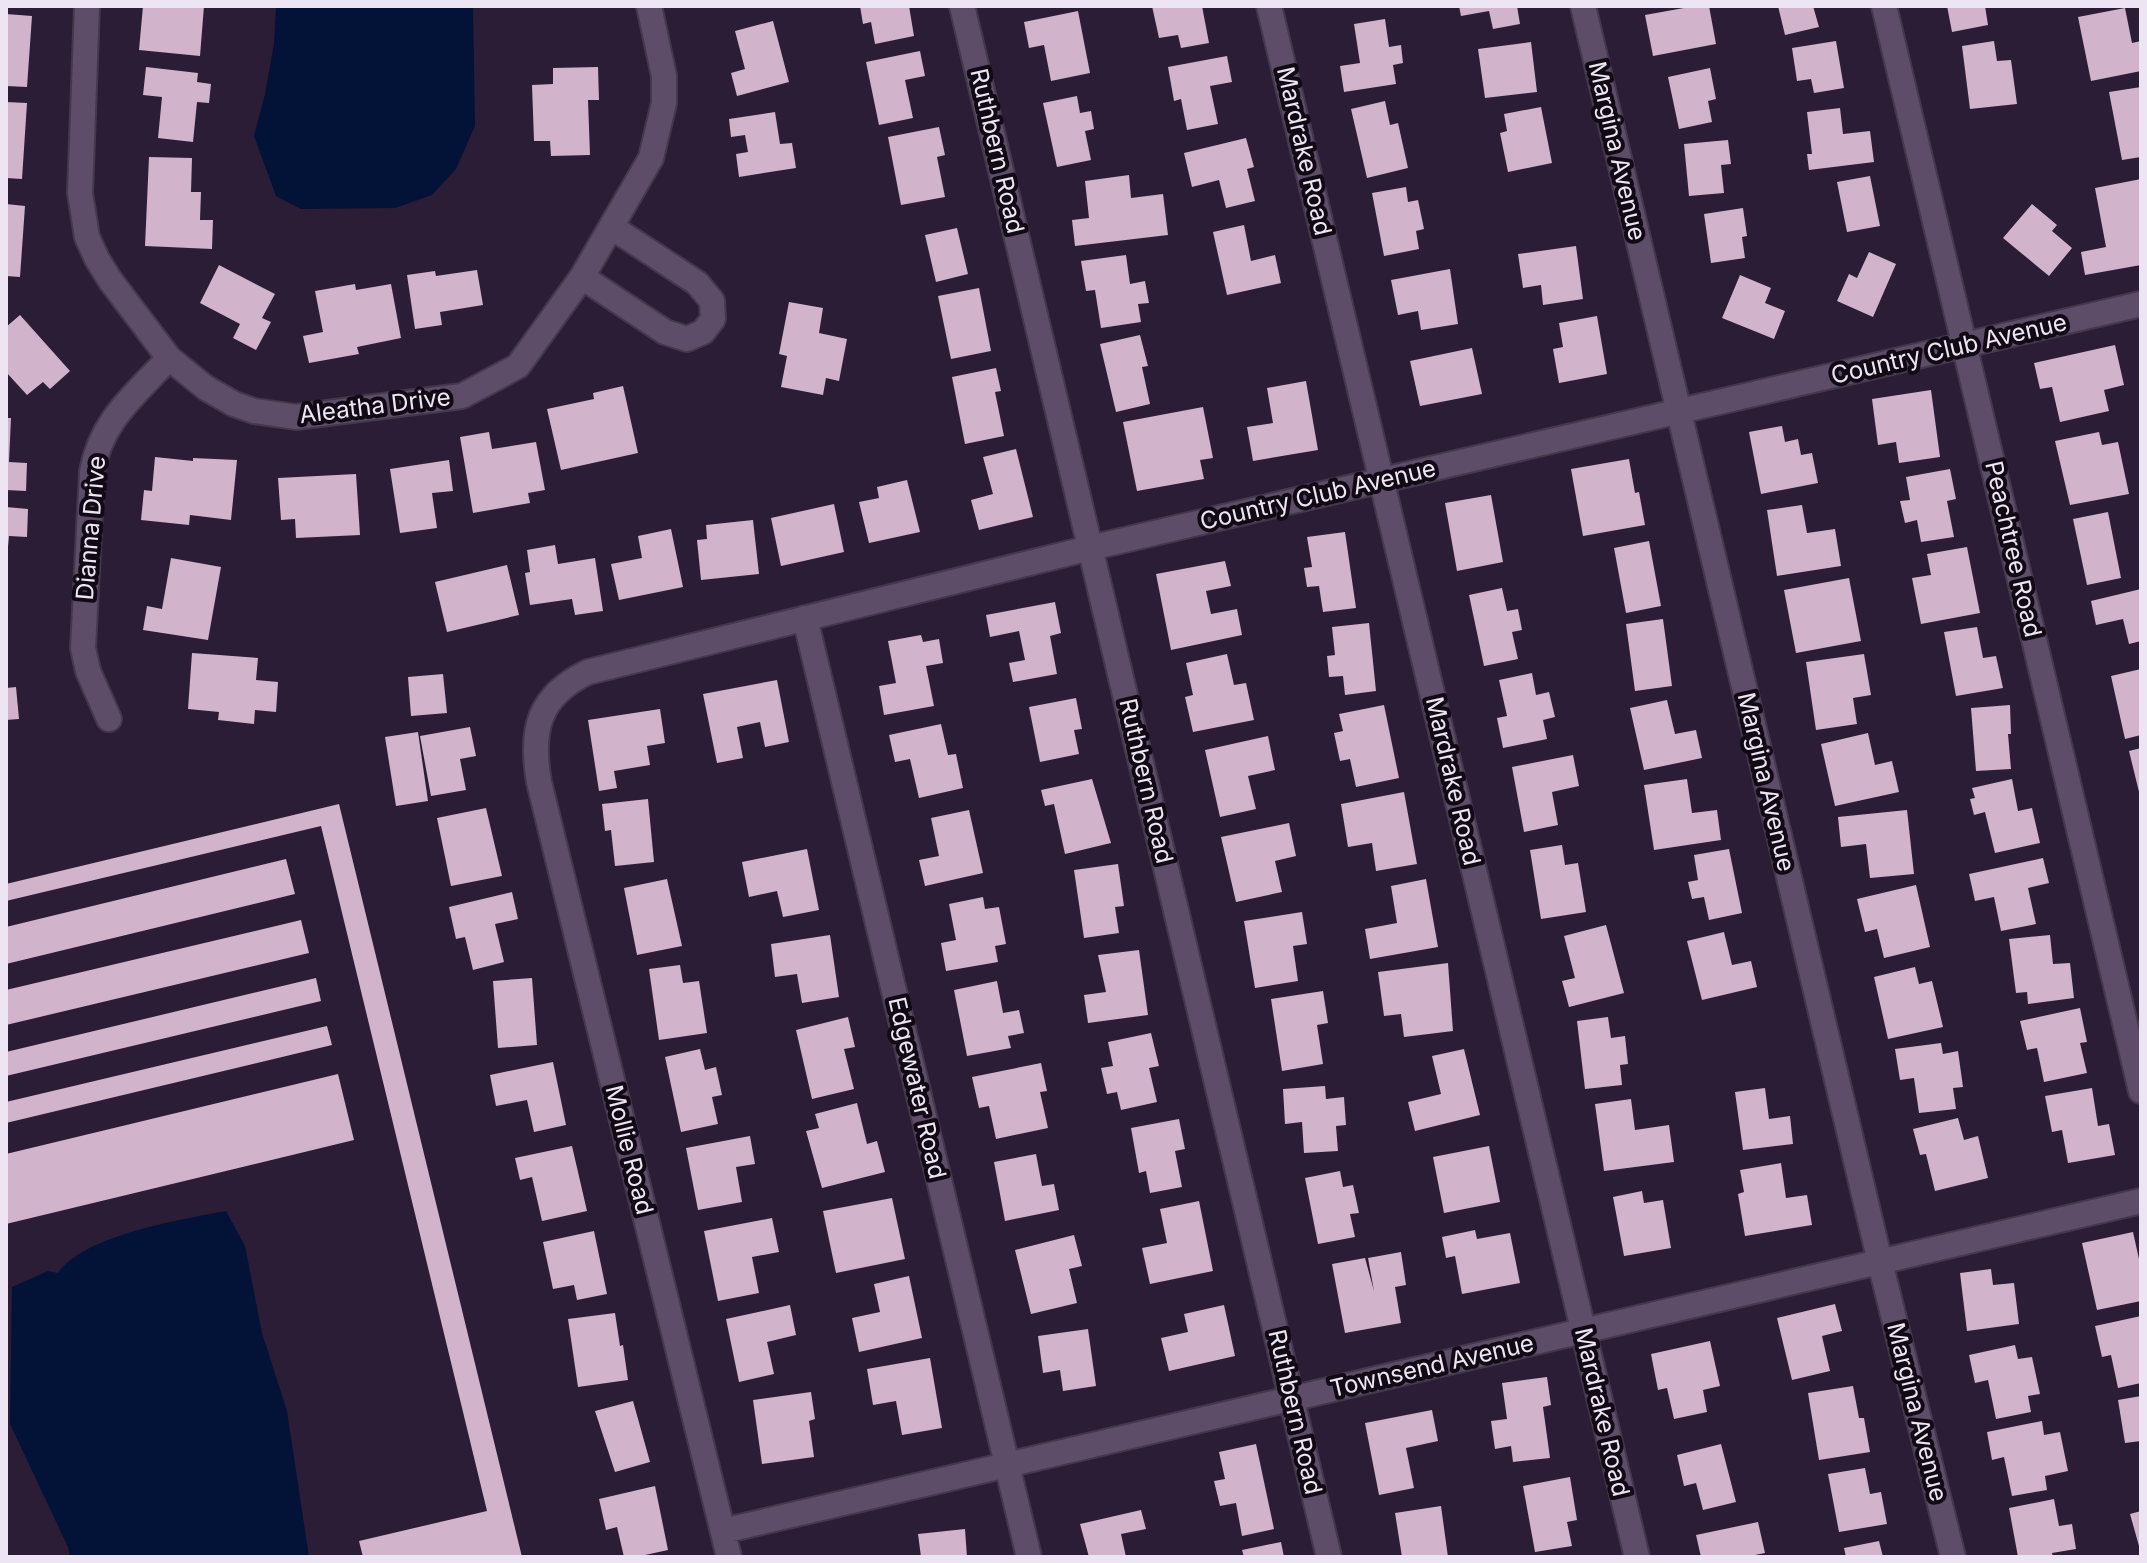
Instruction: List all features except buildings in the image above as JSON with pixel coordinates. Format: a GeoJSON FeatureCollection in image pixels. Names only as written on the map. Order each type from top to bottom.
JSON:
{"type":"FeatureCollection","features":[{"type":"Feature","properties":{"kind":"street","name":"Aleatha Drive"},"geometry":{"type":"LineString","coordinates":[[87,6],[80,193],[87,237],[110,280],[169,358],[217,395],[234,404],[273,415],[318,416],[462,396],[518,366],[582,277],[651,158],[664,103],[664,76],[649,6]]}},
{"type":"Feature","properties":{"kind":"street","name":"Ruthbern Road"},"geometry":{"type":"LineString","coordinates":[[962,6],[1329,1557]]}},
{"type":"Feature","properties":{"kind":"street","name":"Mardrake Road"},"geometry":{"type":"LineString","coordinates":[[1269,6],[1637,1557]]}},
{"type":"Feature","properties":{"kind":"street","name":"Margina Avenue"},"geometry":{"type":"LineString","coordinates":[[1583,6],[1880,1262],[1953,1557]]}},
{"type":"Feature","properties":{"kind":"street","name":"Peachtree Road"},"geometry":{"type":"LineString","coordinates":[[1884,6],[2141,1091]]}},
{"type":"Feature","properties":{"kind":"street"},"geometry":{"type":"LineString","coordinates":[[582,277],[677,337],[687,339],[709,326],[714,311],[707,293],[613,228]]}},
{"type":"Feature","properties":{"kind":"street","name":"Country Club Avenue"},"geometry":{"type":"LineString","coordinates":[[535,742],[544,709],[554,694],[570,680],[588,672],[1090,548],[2141,304]]}},
{"type":"Feature","properties":{"kind":"street","name":"Dianna Drive"},"geometry":{"type":"LineString","coordinates":[[109,719],[88,671],[83,648],[92,472],[97,448],[108,425],[169,358]]}},
{"type":"Feature","properties":{"kind":"street","name":"Edgewater Road"},"geometry":{"type":"LineString","coordinates":[[805,618],[1029,1557]]}},
{"type":"Feature","properties":{"kind":"street","name":"Mollie Road"},"geometry":{"type":"LineString","coordinates":[[535,742],[539,782],[729,1557]]}},
{"type":"Feature","properties":{"kind":"street","name":"Townsend Avenue"},"geometry":{"type":"LineString","coordinates":[[723,1531],[2141,1201]]}},
{"type":"Feature","properties":{"kind":"water"},"geometry":{"type":"Polygon","coordinates":[[[276,6],[473,6],[475,126],[456,169],[432,195],[395,208],[301,209],[276,196],[254,136],[274,44],[276,6]]]}},
{"type":"Feature","properties":{"kind":"water"},"geometry":{"type":"Polygon","coordinates":[[[226,1211],[245,1246],[262,1333],[287,1411],[309,1557],[70,1557],[10,1424],[12,1287],[48,1271],[58,1273],[89,1248],[111,1239],[161,1224],[226,1211]]]}}]}
